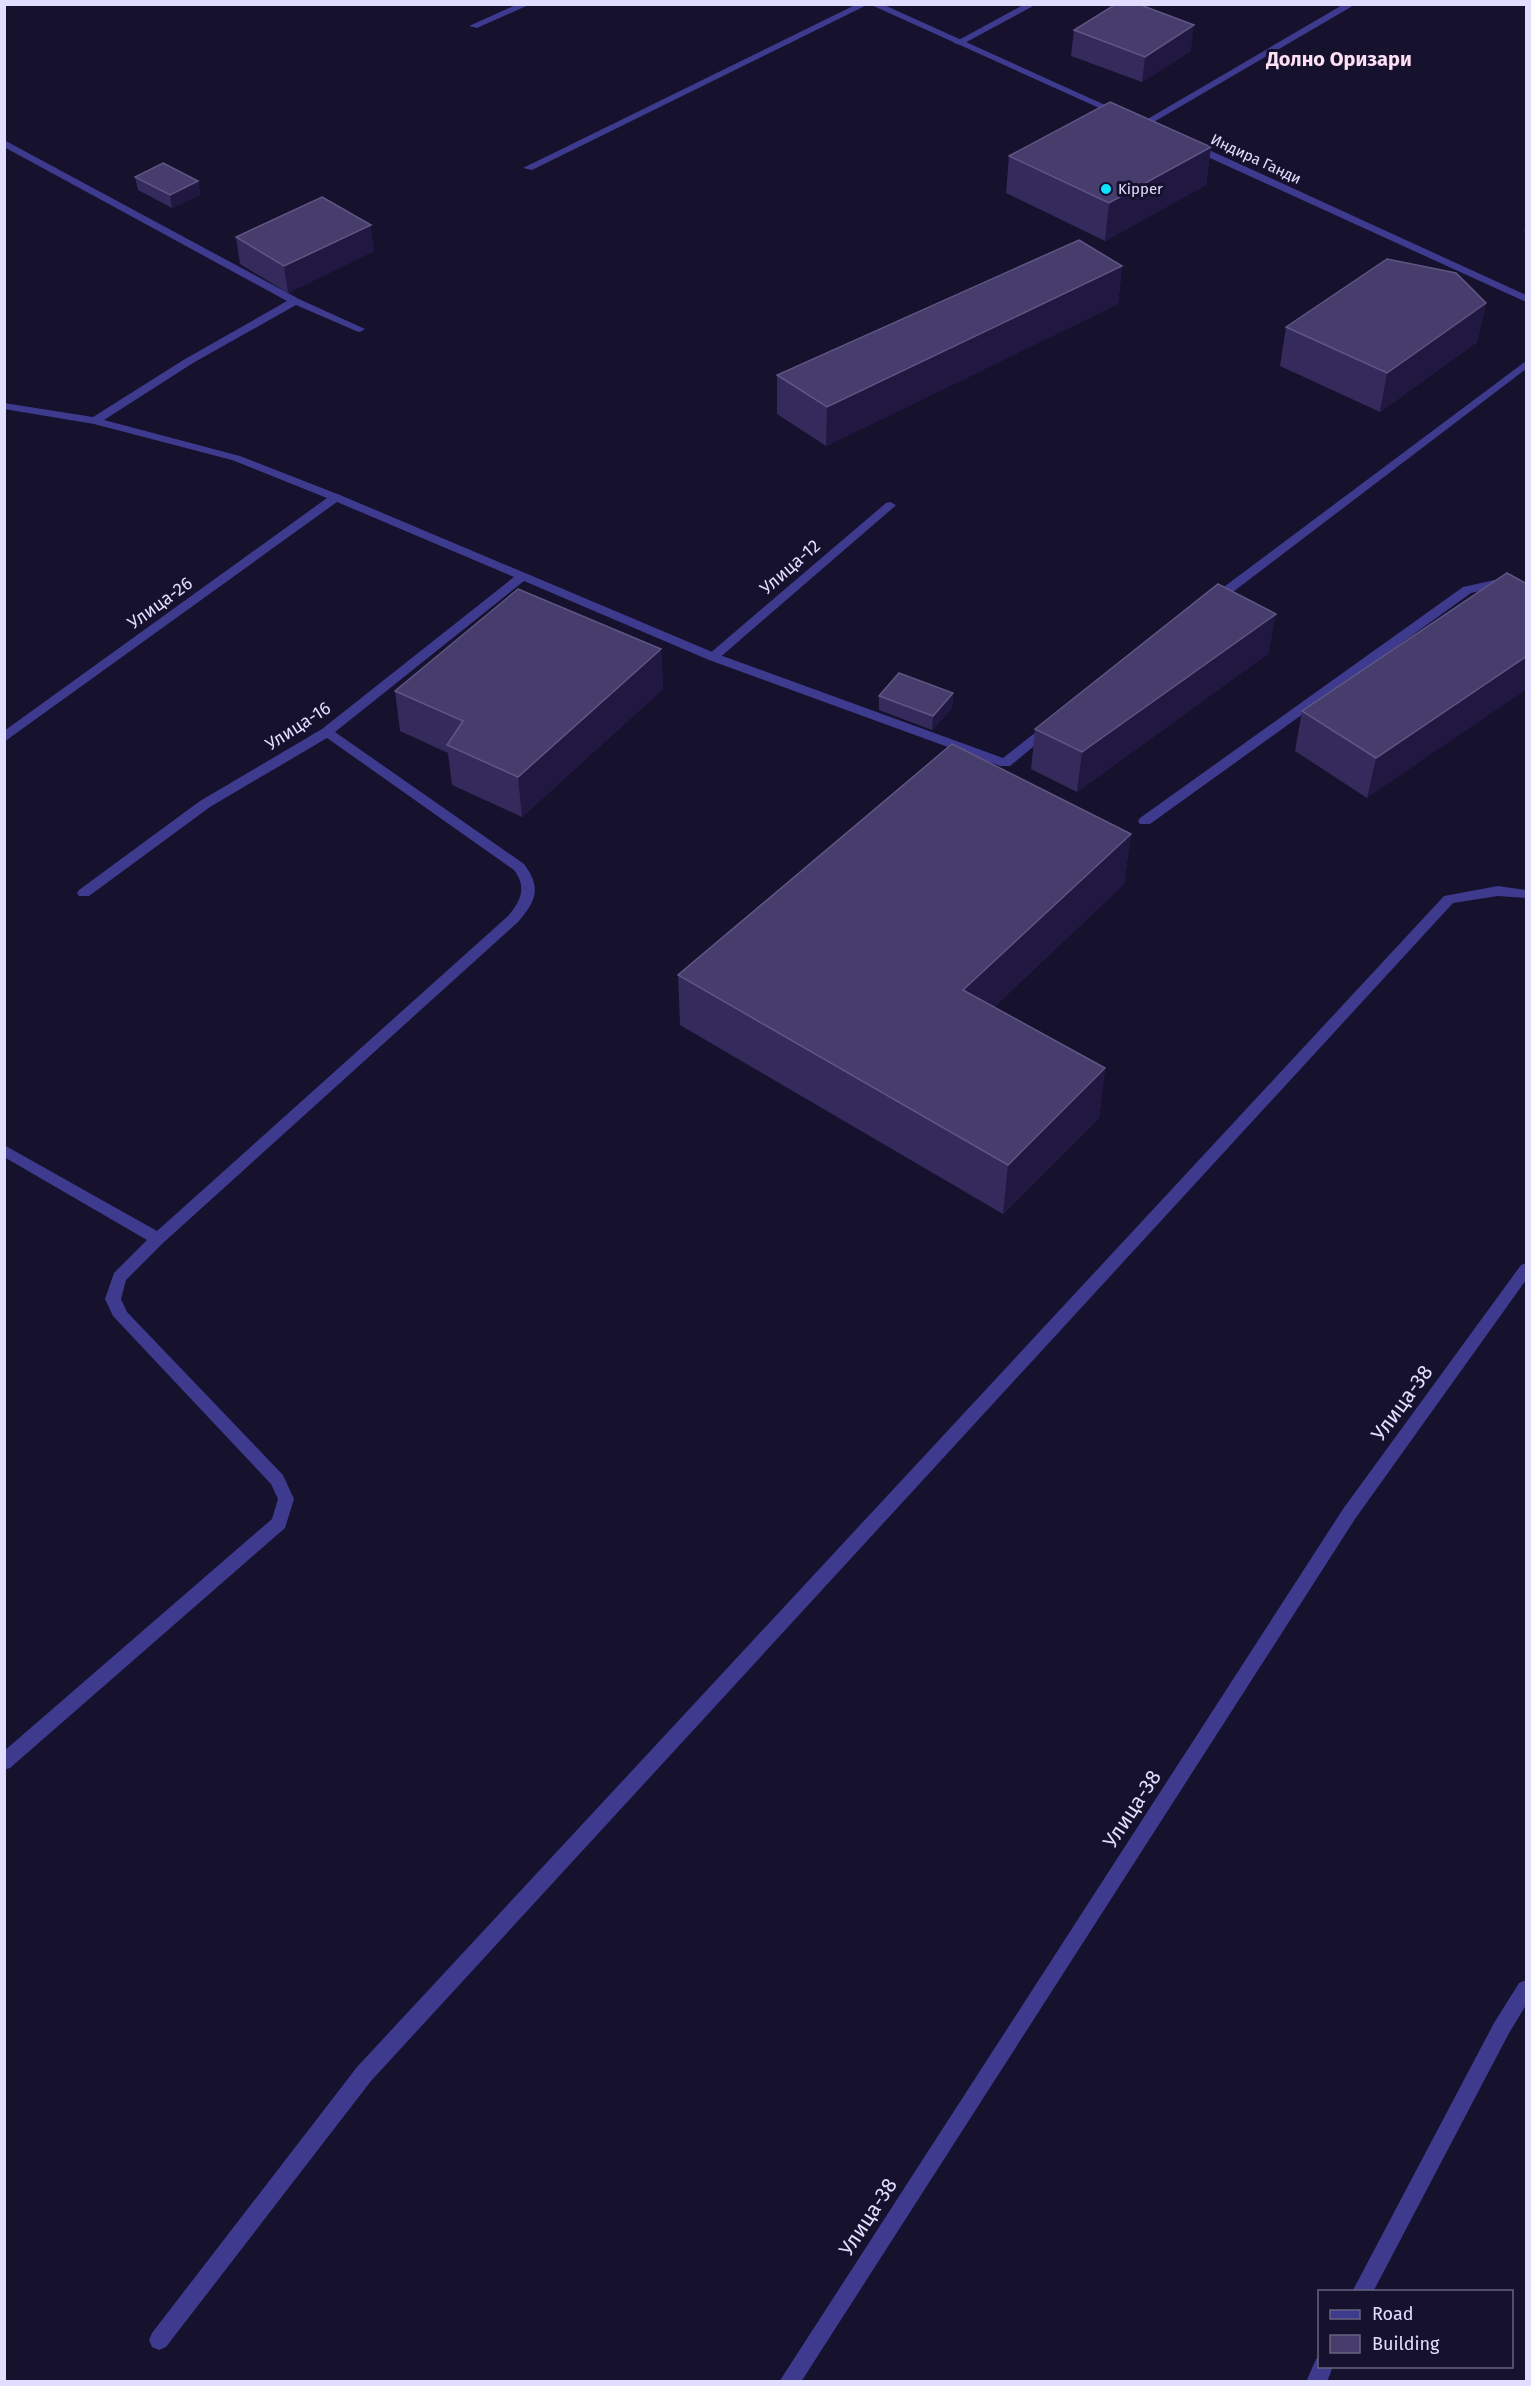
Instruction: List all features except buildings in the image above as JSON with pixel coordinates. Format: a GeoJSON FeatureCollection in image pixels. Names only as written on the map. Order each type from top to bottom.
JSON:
{"type":"FeatureCollection","features":[{"type":"Feature","properties":{"kind":"street"},"geometry":{"type":"LineString","coordinates":[[474,26],[526,4]]}},
{"type":"Feature","properties":{"kind":"street"},"geometry":{"type":"LineString","coordinates":[[528,168],[865,4]]}},
{"type":"Feature","properties":{"kind":"street"},"geometry":{"type":"LineString","coordinates":[[873,4],[1154,128]]}},
{"type":"Feature","properties":{"kind":"street"},"geometry":{"type":"LineString","coordinates":[[958,43],[1033,4]]}},
{"type":"Feature","properties":{"kind":"street"},"geometry":{"type":"LineString","coordinates":[[1144,124],[1352,4]]}},
{"type":"Feature","properties":{"kind":"street"},"geometry":{"type":"LineString","coordinates":[[4,143],[295,301],[360,329]]}},
{"type":"Feature","properties":{"kind":"street","name":"Индира Ганди"},"geometry":{"type":"LineString","coordinates":[[1185,143],[1527,299]]}},
{"type":"Feature","properties":{"kind":"street"},"geometry":{"type":"LineString","coordinates":[[95,421],[189,361],[295,301]]}},
{"type":"Feature","properties":{"kind":"street"},"geometry":{"type":"LineString","coordinates":[[1199,611],[1527,364]]}},
{"type":"Feature","properties":{"kind":"street"},"geometry":{"type":"LineString","coordinates":[[4,406],[95,421],[236,458],[336,497],[713,657],[1005,763],[1061,719]]}},
{"type":"Feature","properties":{"kind":"street","name":"Улица-26"},"geometry":{"type":"LineString","coordinates":[[4,738],[336,497]]}},
{"type":"Feature","properties":{"kind":"street","name":"Улица-12"},"geometry":{"type":"LineString","coordinates":[[713,657],[890,505]]}},
{"type":"Feature","properties":{"kind":"street","name":"Улица-16"},"geometry":{"type":"LineString","coordinates":[[84,893],[205,804],[327,732],[522,577]]}},
{"type":"Feature","properties":{"kind":"street"},"geometry":{"type":"LineString","coordinates":[[1145,821],[1467,590],[1499,583],[1527,592]]}},
{"type":"Feature","properties":{"kind":"street"},"geometry":{"type":"LineString","coordinates":[[4,1762],[279,1523],[286,1499],[277,1480],[121,1316],[113,1299],[119,1278],[158,1239],[526,905],[529,890],[528,878],[519,867],[327,732]]}},
{"type":"Feature","properties":{"kind":"street"},"geometry":{"type":"LineString","coordinates":[[159,2340],[364,2074],[1449,899],[1498,891],[1527,894]]}},
{"type":"Feature","properties":{"kind":"street"},"geometry":{"type":"LineString","coordinates":[[4,1150],[158,1239]]}},
{"type":"Feature","properties":{"kind":"street","name":"Улица-38"},"geometry":{"type":"LineString","coordinates":[[789,2382],[1349,1514],[1527,1269]]}},
{"type":"Feature","properties":{"kind":"street"},"geometry":{"type":"LineString","coordinates":[[1363,2290],[1501,2029],[1527,1989]]}},
{"type":"Feature","properties":{"kind":"street"},"geometry":{"type":"LineString","coordinates":[[1316,2382],[1323,2368]]}},
{"type":"Feature","properties":{"kind":"place","name":"Kipper"},"geometry":{"type":"Point","coordinates":[1106,189]}},
{"type":"Feature","properties":{"kind":"district","name":"Долно Оризари"},"geometry":{"type":"Point","coordinates":[1339,59]}}]}
